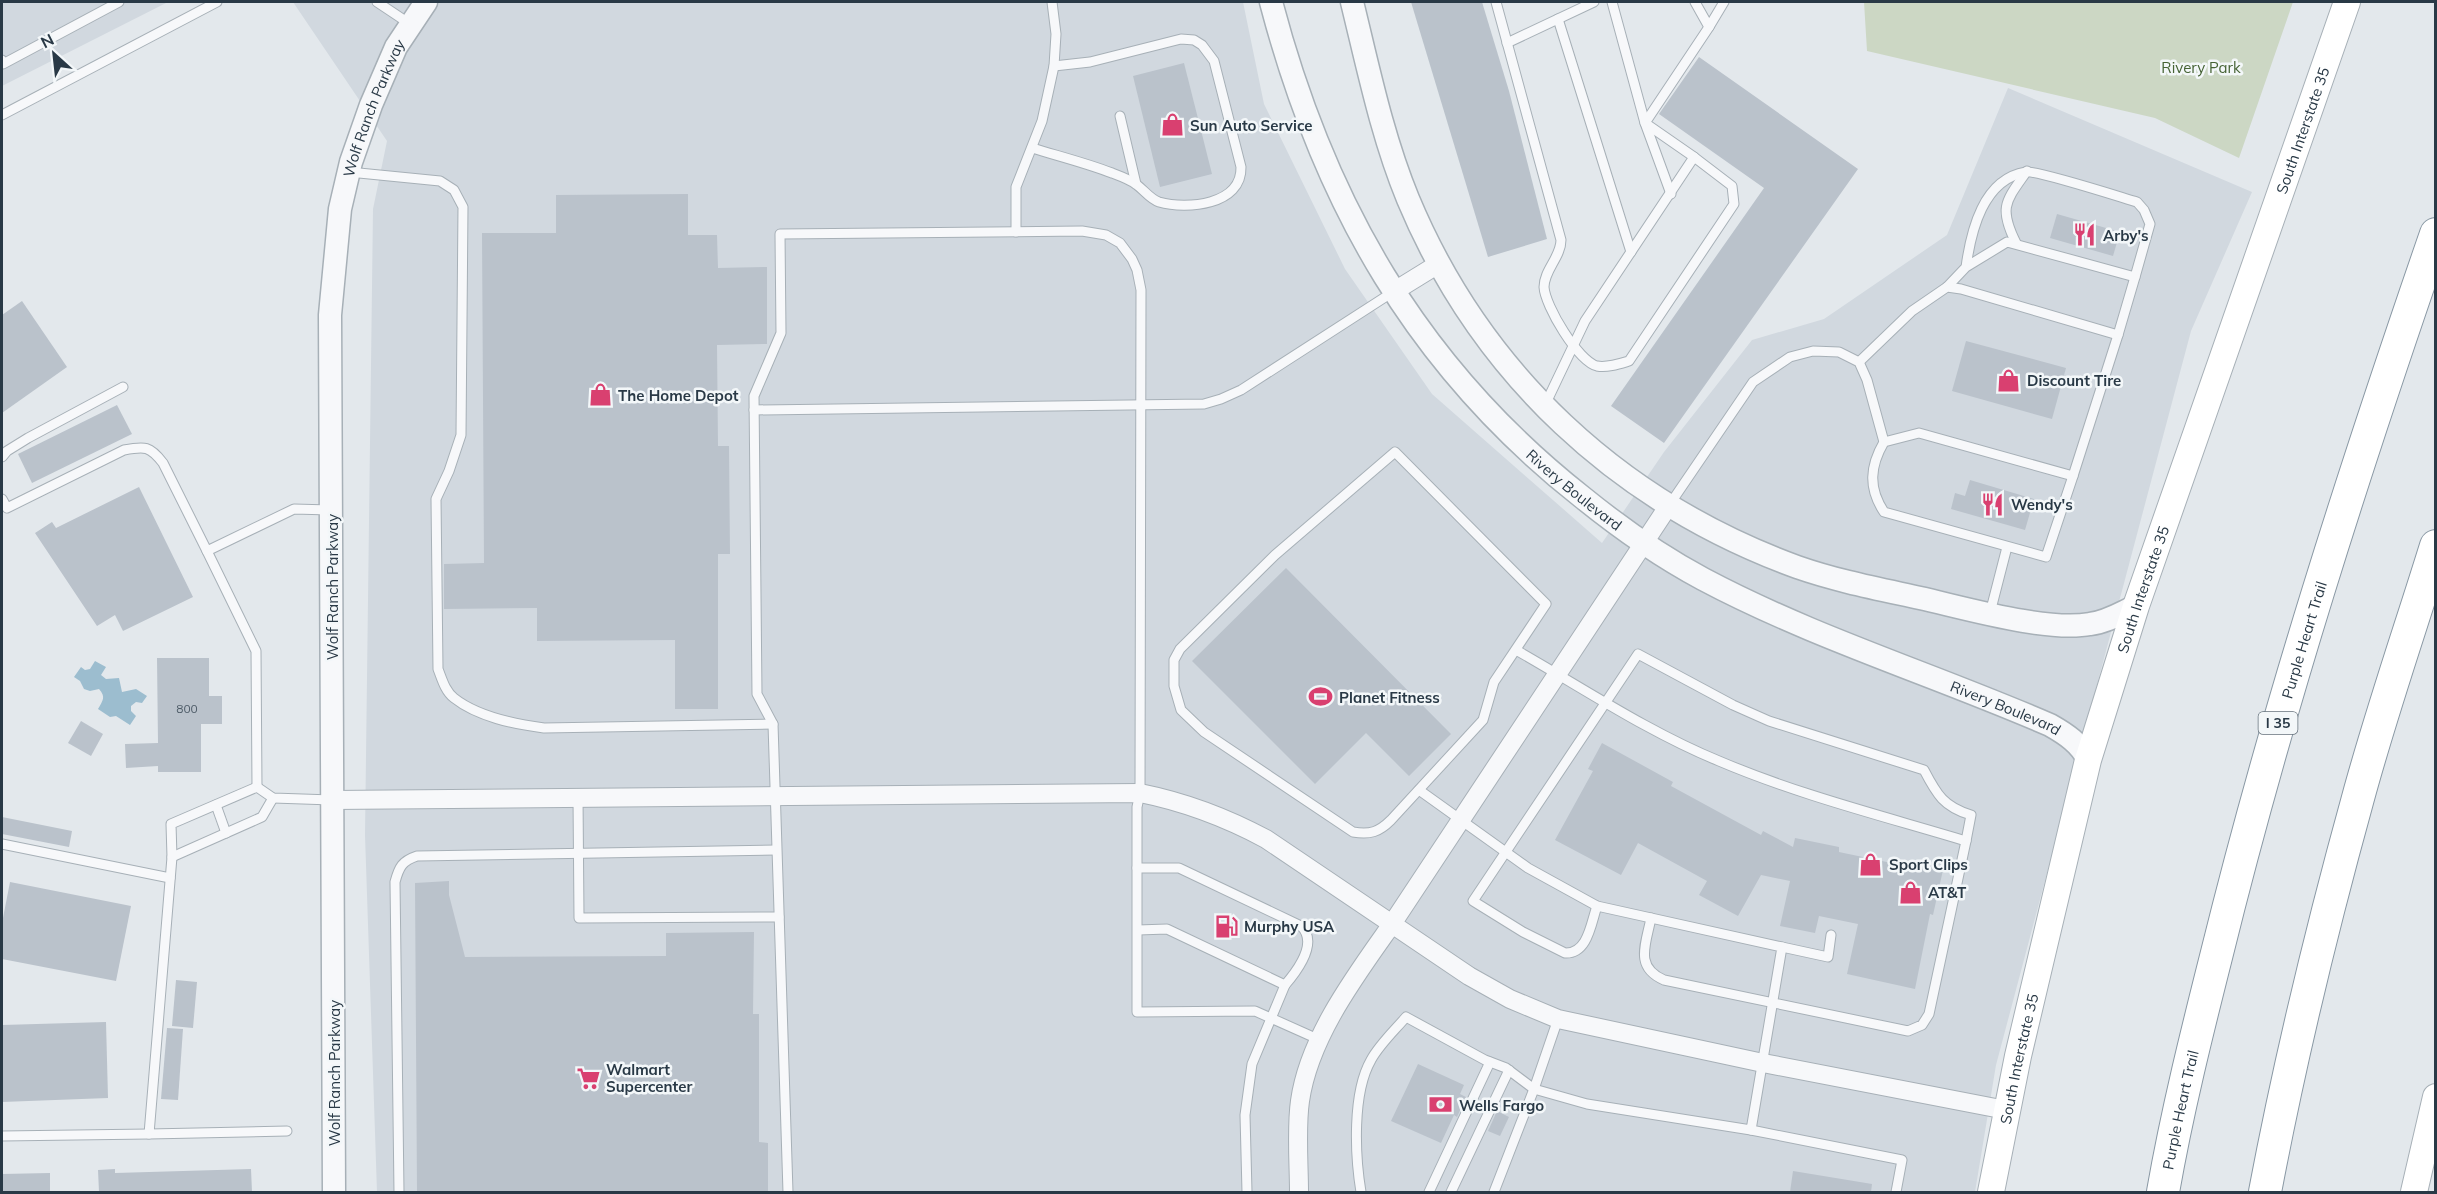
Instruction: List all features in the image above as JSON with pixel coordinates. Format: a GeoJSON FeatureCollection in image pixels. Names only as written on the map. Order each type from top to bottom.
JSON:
{"type":"FeatureCollection","features":[{"type":"Feature","properties":{"kind":"highway","name":"Purple Heart Trail"},"geometry":{"type":"LineString","coordinates":[[2163,1192],[2199,1026],[2244,843],[2305,628],[2431,248]]}},
{"type":"Feature","properties":{"kind":"highway"},"geometry":{"type":"LineString","coordinates":[[2265,1192],[2307,996],[2358,797],[2436,546]]}},
{"type":"Feature","properties":{"kind":"main road","name":"South Interstate 35"},"geometry":{"type":"LineString","coordinates":[[1991,1192],[2006,1110],[2088,760],[2136,606],[2347,2]]}},
{"type":"Feature","properties":{"kind":"main road"},"geometry":{"type":"LineString","coordinates":[[2414,1192],[2436,1097]]}},
{"type":"Feature","properties":{"kind":"street","name":"Wolf Ranch Parkway"},"geometry":{"type":"LineString","coordinates":[[334,1192],[330,315],[340,209],[349,172],[371,105],[396,47],[424,2]]}},
{"type":"Feature","properties":{"kind":"street","name":"Rivery Boulevard"},"geometry":{"type":"LineString","coordinates":[[1271,2],[1292,71],[1325,164],[1349,214],[1394,292],[1431,348],[1486,412],[1541,465],[1605,516],[1700,578],[1754,605],[2050,725],[2078,744],[2084,750],[2088,760]]}},
{"type":"Feature","properties":{"kind":"street"},"geometry":{"type":"LineString","coordinates":[[1352,2],[1397,168],[1423,232],[1455,290],[1489,342],[1544,407],[1597,455],[1669,505],[1722,536],[1800,568],[1845,582],[1990,613],[2070,626],[2103,622],[2136,606]]}},
{"type":"Feature","properties":{"kind":"street"},"geometry":{"type":"LineString","coordinates":[[1394,292],[1440,263]]}},
{"type":"Feature","properties":{"kind":"street"},"geometry":{"type":"LineString","coordinates":[[1299,1192],[1299,1102],[1307,1070],[1320,1040],[1350,985],[1669,505]]}},
{"type":"Feature","properties":{"kind":"street"},"geometry":{"type":"LineString","coordinates":[[332,800],[1140,793],[1172,799],[1238,823],[1266,839],[1469,976],[1510,999],[1558,1019],[1763,1063],[2006,1110]]}},
{"type":"Feature","properties":{"kind":"lane"},"geometry":{"type":"LineString","coordinates":[[2,60],[3,64],[119,2]]}},
{"type":"Feature","properties":{"kind":"lane"},"geometry":{"type":"LineString","coordinates":[[2,116],[217,2]]}},
{"type":"Feature","properties":{"kind":"lane"},"geometry":{"type":"LineString","coordinates":[[377,2],[411,25]]}},
{"type":"Feature","properties":{"kind":"lane"},"geometry":{"type":"LineString","coordinates":[[1016,232],[1016,187],[1042,121],[1054,66],[1056,34],[1052,2]]}},
{"type":"Feature","properties":{"kind":"lane"},"geometry":{"type":"LineString","coordinates":[[1496,2],[1562,240],[1562,248],[1544,284],[1545,296],[1574,346],[1584,359],[1598,366],[1616,365],[1629,360],[1734,204],[1732,186],[1645,123]]}},
{"type":"Feature","properties":{"kind":"lane"},"geometry":{"type":"LineString","coordinates":[[1507,43],[1594,2]]}},
{"type":"Feature","properties":{"kind":"lane"},"geometry":{"type":"LineString","coordinates":[[1612,2],[1645,123],[1671,194]]}},
{"type":"Feature","properties":{"kind":"lane"},"geometry":{"type":"LineString","coordinates":[[1695,2],[1708,27]]}},
{"type":"Feature","properties":{"kind":"lane"},"geometry":{"type":"LineString","coordinates":[[1645,123],[1724,2]]}},
{"type":"Feature","properties":{"kind":"lane"},"geometry":{"type":"LineString","coordinates":[[1558,19],[1631,252]]}},
{"type":"Feature","properties":{"kind":"lane"},"geometry":{"type":"LineString","coordinates":[[1032,148],[1111,172],[1136,184],[1149,197],[1160,202],[1209,202],[1220,199],[1236,188],[1240,182],[1241,167],[1218,73],[1211,55],[1202,45],[1186,39],[1090,62],[1054,66]]}},
{"type":"Feature","properties":{"kind":"lane"},"geometry":{"type":"LineString","coordinates":[[1120,116],[1136,184]]}},
{"type":"Feature","properties":{"kind":"lane"},"geometry":{"type":"LineString","coordinates":[[1544,407],[1585,321],[1694,157]]}},
{"type":"Feature","properties":{"kind":"lane"},"geometry":{"type":"LineString","coordinates":[[2016,243],[2005,217],[2009,197],[2027,171]]}},
{"type":"Feature","properties":{"kind":"lane"},"geometry":{"type":"LineString","coordinates":[[1966,267],[1969,248],[1986,198],[2008,179],[2027,171],[2137,202],[2144,210],[2150,224],[2118,335],[2073,476],[2046,557],[1884,512],[1875,499],[1872,473],[1876,457],[1884,442],[1900,436],[1919,433],[2073,476]]}},
{"type":"Feature","properties":{"kind":"lane"},"geometry":{"type":"LineString","coordinates":[[349,172],[440,181],[454,189],[463,207],[465,238],[462,435],[449,471],[435,499],[438,669],[443,684],[452,697],[490,716],[521,725],[544,728],[773,724]]}},
{"type":"Feature","properties":{"kind":"lane"},"geometry":{"type":"LineString","coordinates":[[788,1192],[773,724],[757,694],[754,410],[754,396],[781,333],[780,234],[1095,232],[1120,243],[1132,259],[1141,290],[1142,405],[1137,1012],[1256,1011],[1320,1040]]}},
{"type":"Feature","properties":{"kind":"lane"},"geometry":{"type":"LineString","coordinates":[[1859,362],[1912,311],[1947,287],[1966,267],[1998,245],[2007,242],[2135,277]]}},
{"type":"Feature","properties":{"kind":"lane"},"geometry":{"type":"LineString","coordinates":[[1947,287],[1961,289],[2118,335]]}},
{"type":"Feature","properties":{"kind":"lane"},"geometry":{"type":"LineString","coordinates":[[754,410],[1185,405],[1221,399],[1278,368],[1394,292]]}},
{"type":"Feature","properties":{"kind":"lane"},"geometry":{"type":"LineString","coordinates":[[1669,505],[1754,382],[1790,357],[1813,351],[1839,352],[1859,362],[1867,380],[1884,442]]}},
{"type":"Feature","properties":{"kind":"lane"},"geometry":{"type":"LineString","coordinates":[[2,457],[28,438],[123,387]]}},
{"type":"Feature","properties":{"kind":"lane"},"geometry":{"type":"LineString","coordinates":[[2,499],[7,508],[124,450],[140,447],[154,451],[163,463],[256,651],[257,787]]}},
{"type":"Feature","properties":{"kind":"lane"},"geometry":{"type":"LineString","coordinates":[[1395,452],[1546,604],[1516,650],[1494,682],[1483,720],[1381,830],[1368,834],[1353,832],[1204,732],[1181,710],[1174,686],[1174,660],[1180,648],[1275,555],[1395,452]]}},
{"type":"Feature","properties":{"kind":"lane"},"geometry":{"type":"LineString","coordinates":[[207,551],[294,509],[331,510]]}},
{"type":"Feature","properties":{"kind":"lane"},"geometry":{"type":"LineString","coordinates":[[1990,613],[2007,547]]}},
{"type":"Feature","properties":{"kind":"lane"},"geometry":{"type":"LineString","coordinates":[[1516,650],[1606,703],[1691,749],[1756,776],[1818,797],[1966,841]]}},
{"type":"Feature","properties":{"kind":"lane"},"geometry":{"type":"LineString","coordinates":[[1597,906],[1585,941],[1579,950],[1565,953],[1523,932],[1473,901],[1638,654],[1733,705],[1769,721],[1924,771],[1933,788],[1945,803],[1971,815],[1929,1014],[1922,1025],[1908,1031],[1664,980],[1653,975],[1647,968],[1644,957],[1652,918]]}},
{"type":"Feature","properties":{"kind":"lane"},"geometry":{"type":"LineString","coordinates":[[257,787],[273,798],[332,800]]}},
{"type":"Feature","properties":{"kind":"lane"},"geometry":{"type":"LineString","coordinates":[[149,1134],[172,857],[171,824],[257,787]]}},
{"type":"Feature","properties":{"kind":"lane"},"geometry":{"type":"LineString","coordinates":[[1419,790],[1528,868],[1597,906],[1828,957],[1831,935]]}},
{"type":"Feature","properties":{"kind":"lane"},"geometry":{"type":"LineString","coordinates":[[578,797],[579,918],[779,917]]}},
{"type":"Feature","properties":{"kind":"lane"},"geometry":{"type":"LineString","coordinates":[[172,857],[262,817],[273,798]]}},
{"type":"Feature","properties":{"kind":"lane"},"geometry":{"type":"LineString","coordinates":[[216,805],[226,833]]}},
{"type":"Feature","properties":{"kind":"lane"},"geometry":{"type":"LineString","coordinates":[[2,844],[170,879]]}},
{"type":"Feature","properties":{"kind":"lane"},"geometry":{"type":"LineString","coordinates":[[399,1192],[395,882],[398,868],[404,861],[417,856],[776,850]]}},
{"type":"Feature","properties":{"kind":"lane"},"geometry":{"type":"LineString","coordinates":[[1137,868],[1179,868],[1301,926],[1307,934],[1309,943],[1295,972],[1285,985],[1252,1064],[1245,1114],[1247,1192]]}},
{"type":"Feature","properties":{"kind":"lane"},"geometry":{"type":"LineString","coordinates":[[1138,930],[1167,929],[1285,985]]}},
{"type":"Feature","properties":{"kind":"lane"},"geometry":{"type":"LineString","coordinates":[[1751,1130],[1782,947]]}},
{"type":"Feature","properties":{"kind":"lane"},"geometry":{"type":"LineString","coordinates":[[1361,1192],[1357,1138],[1361,1091],[1370,1061],[1406,1017],[1509,1070],[1534,1089],[1587,1104],[1751,1130],[1902,1160],[1896,1192]]}},
{"type":"Feature","properties":{"kind":"lane"},"geometry":{"type":"LineString","coordinates":[[1494,1192],[1558,1019]]}},
{"type":"Feature","properties":{"kind":"lane"},"geometry":{"type":"LineString","coordinates":[[1429,1192],[1490,1062]]}},
{"type":"Feature","properties":{"kind":"lane"},"geometry":{"type":"LineString","coordinates":[[1451,1192],[1509,1070]]}},
{"type":"Feature","properties":{"kind":"lane"},"geometry":{"type":"LineString","coordinates":[[2,1136],[287,1131]]}},
{"type":"Feature","properties":{"kind":"shaded area"},"geometry":{"type":"Polygon","coordinates":[[[2,2],[168,2],[2,86],[2,2]]]}},
{"type":"Feature","properties":{"kind":"shaded area"},"geometry":{"type":"Polygon","coordinates":[[[293,2],[1243,2],[1264,104],[1345,269],[1432,394],[1602,543],[1664,452],[1752,340],[1824,319],[1947,235],[2008,88],[2252,192],[2191,331],[1996,1065],[1975,1192],[377,1192],[365,835],[373,209],[387,141],[293,2]]]}},
{"type":"Feature","properties":{"kind":"green space","name":"Rivery Park"},"geometry":{"type":"Polygon","coordinates":[[[1864,2],[2293,2],[2239,158],[2155,118],[1867,51],[1864,2]]]}},
{"type":"Feature","properties":{"kind":"water"},"geometry":{"type":"Polygon","coordinates":[[[95,661],[106,667],[101,675],[106,679],[119,678],[122,692],[136,689],[147,696],[142,703],[136,702],[131,706],[131,711],[136,716],[130,725],[98,709],[103,694],[99,689],[90,691],[84,689],[80,681],[74,677],[81,667],[85,670],[90,669],[95,661]]]}},
{"type":"Feature","properties":{"kind":"building"},"geometry":{"type":"Polygon","coordinates":[[[1411,2],[1482,2],[1509,91],[1547,239],[1488,257],[1411,2]]]}},
{"type":"Feature","properties":{"kind":"building"},"geometry":{"type":"Polygon","coordinates":[[[1699,57],[1858,169],[1664,443],[1611,406],[1764,188],[1659,114],[1699,57]]]}},
{"type":"Feature","properties":{"kind":"building","name":"Sun Auto Service"},"geometry":{"type":"Polygon","coordinates":[[[1184,63],[1212,174],[1160,187],[1133,76],[1184,63]]]}},
{"type":"Feature","properties":{"kind":"building","name":"The Home Depot"},"geometry":{"type":"Polygon","coordinates":[[[688,194],[688,235],[717,235],[718,268],[767,267],[767,344],[717,345],[718,446],[729,446],[730,554],[718,554],[718,709],[675,709],[675,640],[537,641],[537,608],[444,609],[444,564],[484,563],[482,233],[556,233],[556,195],[688,194]]]}},
{"type":"Feature","properties":{"kind":"building","name":"Arby's"},"geometry":{"type":"Polygon","coordinates":[[[2057,214],[2120,232],[2113,256],[2050,238],[2057,214]]]}},
{"type":"Feature","properties":{"kind":"building"},"geometry":{"type":"Polygon","coordinates":[[[22,301],[67,367],[2,413],[2,315],[22,301]]]}},
{"type":"Feature","properties":{"kind":"building","name":"Discount Tire"},"geometry":{"type":"Polygon","coordinates":[[[1966,341],[2066,368],[2052,419],[1952,391],[1966,341]]]}},
{"type":"Feature","properties":{"kind":"building"},"geometry":{"type":"Polygon","coordinates":[[[117,405],[132,434],[32,483],[18,454],[117,405]]]}},
{"type":"Feature","properties":{"kind":"building","name":"Wendy's"},"geometry":{"type":"Polygon","coordinates":[[[1970,480],[2034,499],[2025,530],[1951,509],[1955,493],[1965,496],[1970,480]]]}},
{"type":"Feature","properties":{"kind":"building"},"geometry":{"type":"Polygon","coordinates":[[[139,487],[193,597],[123,631],[115,615],[97,626],[35,533],[52,522],[56,528],[139,487]]]}},
{"type":"Feature","properties":{"kind":"building","name":"Planet Fitness"},"geometry":{"type":"Polygon","coordinates":[[[1286,568],[1451,734],[1409,776],[1366,733],[1315,784],[1192,661],[1286,568]]]}},
{"type":"Feature","properties":{"kind":"building"},"geometry":{"type":"Polygon","coordinates":[[[157,658],[209,658],[209,696],[222,696],[222,724],[201,724],[201,772],[158,772],[158,766],[126,768],[125,744],[158,743],[157,658]]]}},
{"type":"Feature","properties":{"kind":"building"},"geometry":{"type":"Polygon","coordinates":[[[81,721],[103,734],[91,756],[68,743],[81,721]]]}},
{"type":"Feature","properties":{"kind":"building"},"geometry":{"type":"Polygon","coordinates":[[[1602,743],[1673,782],[1671,786],[1761,835],[1763,831],[1793,847],[1795,838],[1839,847],[1839,852],[1901,865],[1902,861],[1943,870],[1933,915],[1930,914],[1915,989],[1847,974],[1858,924],[1819,916],[1815,933],[1780,926],[1790,881],[1761,875],[1738,916],[1699,895],[1707,881],[1638,843],[1621,875],[1555,840],[1593,771],[1588,769],[1602,743]]]}},
{"type":"Feature","properties":{"kind":"building"},"geometry":{"type":"Polygon","coordinates":[[[2,817],[72,831],[69,847],[2,834],[2,817]]]}},
{"type":"Feature","properties":{"kind":"building","name":"Walmart Supercenter"},"geometry":{"type":"Polygon","coordinates":[[[449,881],[449,895],[465,957],[666,956],[666,933],[754,932],[753,1014],[759,1014],[759,1142],[768,1143],[768,1192],[417,1192],[415,883],[449,881]]]}},
{"type":"Feature","properties":{"kind":"building"},"geometry":{"type":"Polygon","coordinates":[[[10,882],[131,906],[116,981],[2,959],[2,923],[10,882]]]}},
{"type":"Feature","properties":{"kind":"building"},"geometry":{"type":"Polygon","coordinates":[[[176,980],[197,982],[193,1028],[172,1026],[176,980]]]}},
{"type":"Feature","properties":{"kind":"building"},"geometry":{"type":"Polygon","coordinates":[[[106,1022],[108,1098],[2,1102],[2,1025],[106,1022]]]}},
{"type":"Feature","properties":{"kind":"building"},"geometry":{"type":"Polygon","coordinates":[[[167,1028],[183,1029],[178,1100],[161,1099],[167,1028]]]}},
{"type":"Feature","properties":{"kind":"building","name":"Wells Fargo"},"geometry":{"type":"Polygon","coordinates":[[[1418,1064],[1464,1085],[1460,1094],[1466,1097],[1457,1117],[1454,1115],[1441,1143],[1391,1121],[1418,1064]]]}},
{"type":"Feature","properties":{"kind":"building"},"geometry":{"type":"Polygon","coordinates":[[[1497,1111],[1509,1117],[1500,1136],[1488,1131],[1497,1111]]]}},
{"type":"Feature","properties":{"kind":"building"},"geometry":{"type":"Polygon","coordinates":[[[115,1169],[115,1173],[251,1169],[252,1192],[99,1192],[98,1170],[115,1169]]]}},
{"type":"Feature","properties":{"kind":"building"},"geometry":{"type":"Polygon","coordinates":[[[1793,1171],[1872,1184],[1871,1192],[1790,1192],[1793,1171]]]}},
{"type":"Feature","properties":{"kind":"building"},"geometry":{"type":"Polygon","coordinates":[[[50,1173],[50,1192],[2,1192],[2,1174],[50,1173]]]}},
{"type":"Feature","properties":{"kind":"place","name":"Sun Auto Service"},"geometry":{"type":"Point","coordinates":[1172,125]}},
{"type":"Feature","properties":{"kind":"place","name":"Arby's"},"geometry":{"type":"Point","coordinates":[2085,235]}},
{"type":"Feature","properties":{"kind":"place","name":"Discount Tire"},"geometry":{"type":"Point","coordinates":[2009,380]}},
{"type":"Feature","properties":{"kind":"place","name":"The Home Depot"},"geometry":{"type":"Point","coordinates":[600,395]}},
{"type":"Feature","properties":{"kind":"place","name":"Wendy's"},"geometry":{"type":"Point","coordinates":[1993,504]}},
{"type":"Feature","properties":{"kind":"place","name":"Planet Fitness"},"geometry":{"type":"Point","coordinates":[1321,697]}},
{"type":"Feature","properties":{"kind":"place","name":"Sport Clips"},"geometry":{"type":"Point","coordinates":[1871,864]}},
{"type":"Feature","properties":{"kind":"place","name":"AT&T"},"geometry":{"type":"Point","coordinates":[1910,892]}},
{"type":"Feature","properties":{"kind":"place","name":"Murphy USA"},"geometry":{"type":"Point","coordinates":[1226,926]}},
{"type":"Feature","properties":{"kind":"place","name":"Walmart Supercenter"},"geometry":{"type":"Point","coordinates":[588,1078]}},
{"type":"Feature","properties":{"kind":"place","name":"Wells Fargo"},"geometry":{"type":"Point","coordinates":[1441,1105]}}]}
